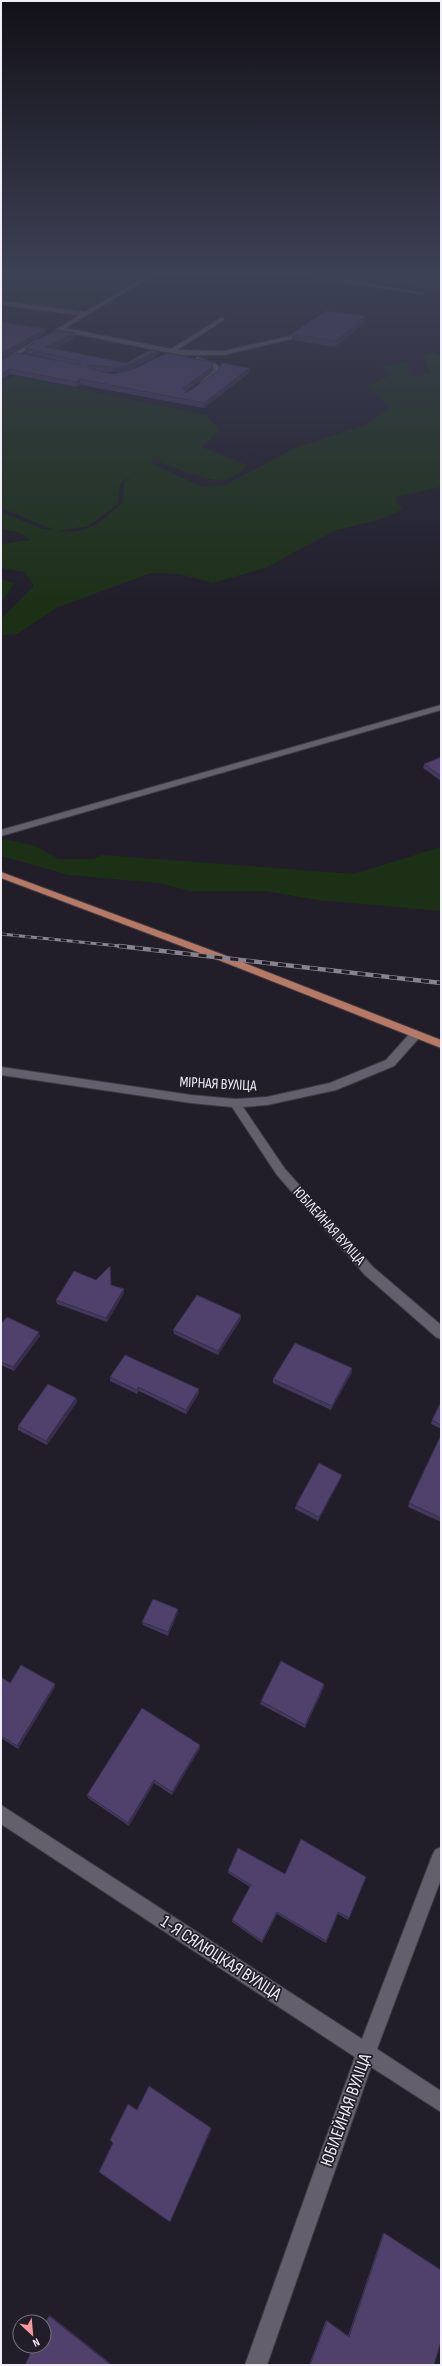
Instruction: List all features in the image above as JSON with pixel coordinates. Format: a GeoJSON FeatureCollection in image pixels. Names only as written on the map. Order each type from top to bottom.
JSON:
{"type":"FeatureCollection","features":[{"type":"Feature","properties":{"kind":"main road"},"geometry":{"type":"LineString","coordinates":[[1,875],[220,956],[441,1044]]}},
{"type":"Feature","properties":{"kind":"street"},"geometry":{"type":"LineString","coordinates":[[197,387],[201,384]]}},
{"type":"Feature","properties":{"kind":"street"},"geometry":{"type":"LineString","coordinates":[[1,833],[441,707]]}},
{"type":"Feature","properties":{"kind":"street","name":"МІРНАЯ ВУЛІЦА"},"geometry":{"type":"LineString","coordinates":[[1,1071],[192,1100],[235,1103],[267,1101],[332,1088],[390,1063],[416,1034]]}},
{"type":"Feature","properties":{"kind":"street","name":"ЮБІЛЕЙНАЯ ВУЛІЦА"},"geometry":{"type":"LineString","coordinates":[[235,1103],[281,1172],[364,1265],[441,1333]]}},
{"type":"Feature","properties":{"kind":"street","name":"1-Я СЯЛЮЦКАЯ ВУЛІЦА"},"geometry":{"type":"LineString","coordinates":[[1,1814],[441,2102]]}},
{"type":"Feature","properties":{"kind":"street","name":"ЮБІЛЕЙНАЯ ВУЛІЦА"},"geometry":{"type":"LineString","coordinates":[[256,2365],[366,2053],[441,1856]]}},
{"type":"Feature","properties":{"kind":"green space"},"geometry":{"type":"Polygon","coordinates":[[[1,384],[57,384],[206,415],[220,430],[202,447],[248,465],[233,476],[220,480],[201,477],[155,460],[151,463],[200,486],[225,485],[293,449],[367,424],[390,407],[367,386],[370,384],[441,384],[441,487],[396,497],[402,510],[375,521],[336,530],[265,568],[213,583],[179,574],[151,573],[56,608],[17,634],[1,635],[1,619],[34,586],[25,572],[1,568],[1,544],[30,540],[21,533],[1,529],[1,512],[43,529],[54,530],[1,508],[1,384]],[[138,472],[120,483],[118,504],[88,526],[59,531],[69,532],[87,529],[102,521],[123,502],[124,482],[138,472]]]}},
{"type":"Feature","properties":{"kind":"green space"},"geometry":{"type":"Polygon","coordinates":[[[1,579],[15,583],[1,603],[1,579]]]}},
{"type":"Feature","properties":{"kind":"green space"},"geometry":{"type":"Polygon","coordinates":[[[5,839],[36,846],[59,859],[93,859],[102,855],[354,874],[441,847],[441,911],[318,900],[264,891],[190,891],[159,883],[69,875],[1,856],[1,840],[5,839]]]}},
{"type":"Feature","properties":{"kind":"building"},"geometry":{"type":"Polygon","coordinates":[[[108,384],[188,384],[183,388],[186,393],[199,384],[228,384],[204,403],[108,384]]]}},
{"type":"Feature","properties":{"kind":"building"},"geometry":{"type":"Polygon","coordinates":[[[441,757],[441,776],[424,764],[441,757]]]}},
{"type":"Feature","properties":{"kind":"building"},"geometry":{"type":"Polygon","coordinates":[[[110,1266],[111,1285],[124,1289],[106,1318],[56,1300],[74,1271],[96,1280],[110,1266]]]}},
{"type":"Feature","properties":{"kind":"building"},"geometry":{"type":"Polygon","coordinates":[[[197,1295],[241,1315],[218,1351],[173,1330],[197,1295]]]}},
{"type":"Feature","properties":{"kind":"building"},"geometry":{"type":"Polygon","coordinates":[[[7,1317],[39,1332],[13,1367],[1,1362],[1,1324],[7,1317]]]}},
{"type":"Feature","properties":{"kind":"building"},"geometry":{"type":"Polygon","coordinates":[[[295,1343],[352,1368],[332,1406],[273,1379],[295,1343]]]}},
{"type":"Feature","properties":{"kind":"building"},"geometry":{"type":"Polygon","coordinates":[[[125,1355],[199,1389],[186,1410],[138,1387],[137,1390],[110,1377],[125,1355]]]}},
{"type":"Feature","properties":{"kind":"building"},"geometry":{"type":"Polygon","coordinates":[[[48,1384],[76,1398],[46,1441],[18,1426],[48,1384]]]}},
{"type":"Feature","properties":{"kind":"building"},"geometry":{"type":"Polygon","coordinates":[[[441,1402],[441,1425],[432,1420],[441,1402]]]}},
{"type":"Feature","properties":{"kind":"building"},"geometry":{"type":"Polygon","coordinates":[[[441,1435],[441,1518],[409,1503],[441,1435]]]}},
{"type":"Feature","properties":{"kind":"building"},"geometry":{"type":"Polygon","coordinates":[[[319,1463],[342,1475],[319,1517],[296,1505],[319,1463]]]}},
{"type":"Feature","properties":{"kind":"building"},"geometry":{"type":"Polygon","coordinates":[[[153,1599],[178,1609],[168,1632],[142,1622],[153,1599]]]}},
{"type":"Feature","properties":{"kind":"building"},"geometry":{"type":"Polygon","coordinates":[[[281,1661],[324,1684],[305,1725],[261,1701],[281,1661]]]}},
{"type":"Feature","properties":{"kind":"building"},"geometry":{"type":"Polygon","coordinates":[[[21,1665],[55,1684],[17,1746],[1,1736],[1,1677],[10,1683],[21,1665]]]}},
{"type":"Feature","properties":{"kind":"building"},"geometry":{"type":"Polygon","coordinates":[[[142,1708],[200,1745],[172,1792],[154,1780],[128,1823],[87,1795],[142,1708]]]}},
{"type":"Feature","properties":{"kind":"building"},"geometry":{"type":"Polygon","coordinates":[[[301,1839],[366,1877],[349,1918],[338,1912],[326,1941],[277,1912],[262,1941],[232,1920],[251,1885],[228,1871],[238,1848],[285,1874],[301,1839]]]}},
{"type":"Feature","properties":{"kind":"building"},"geometry":{"type":"Polygon","coordinates":[[[149,2086],[211,2128],[170,2222],[99,2172],[113,2143],[110,2140],[128,2104],[137,2110],[149,2086]]]}},
{"type":"Feature","properties":{"kind":"building"},"geometry":{"type":"Polygon","coordinates":[[[384,2233],[441,2270],[441,2341],[434,2365],[310,2365],[327,2321],[349,2337],[384,2233]]]}},
{"type":"Feature","properties":{"kind":"building"},"geometry":{"type":"Polygon","coordinates":[[[52,2318],[111,2365],[25,2365],[30,2354],[52,2354],[52,2318]]]}},
{"type":"Feature","properties":{"kind":"railway"},"geometry":{"type":"LineString","coordinates":[[1,934],[129,947]]}},
{"type":"Feature","properties":{"kind":"railway"},"geometry":{"type":"LineString","coordinates":[[119,946],[441,983]]}}]}
